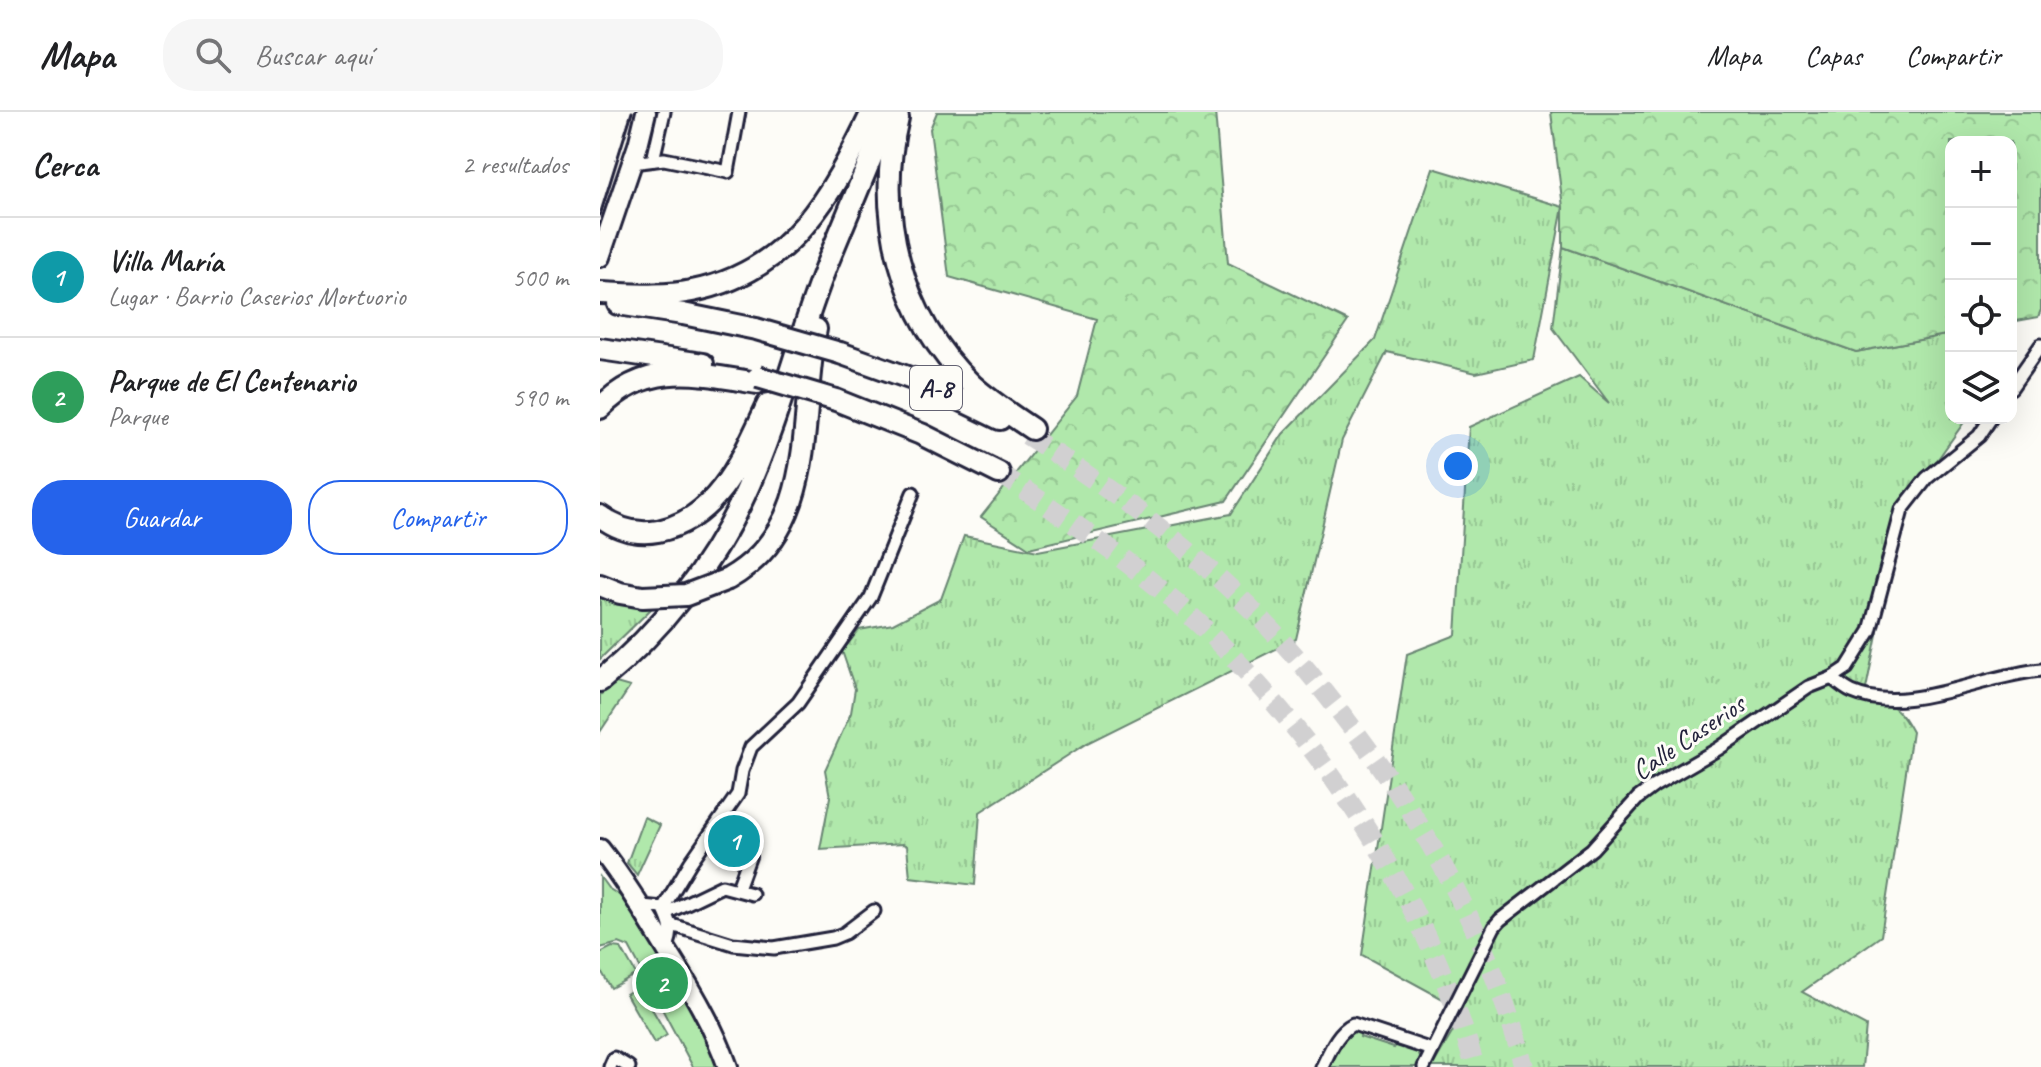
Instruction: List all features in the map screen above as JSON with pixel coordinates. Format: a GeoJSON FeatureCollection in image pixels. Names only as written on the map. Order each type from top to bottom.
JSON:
{"type":"FeatureCollection","features":[{"type":"Feature","properties":{"kind":"highway"},"geometry":{"type":"LineString","coordinates":[[604,298],[691,291],[722,283],[765,262],[802,230],[828,196],[872,112]]}},
{"type":"Feature","properties":{"kind":"highway"},"geometry":{"type":"LineString","coordinates":[[600,516],[618,527],[642,532],[667,529],[695,516],[725,485],[763,385],[806,297],[879,112]]}},
{"type":"Feature","properties":{"kind":"highway"},"geometry":{"type":"LineString","coordinates":[[600,681],[672,609],[730,525],[762,452],[828,264],[890,112]]}},
{"type":"Feature","properties":{"kind":"highway","name":"A-8"},"geometry":{"type":"LineString","coordinates":[[604,298],[756,329],[840,353],[946,392],[1030,432],[984,395],[956,367],[929,329],[906,283],[893,239],[889,201],[889,166],[900,112]]}},
{"type":"Feature","properties":{"kind":"highway"},"geometry":{"type":"LineString","coordinates":[[600,585],[643,597],[686,595],[728,579],[756,557],[778,531],[797,487],[804,444],[809,362],[840,236]]}},
{"type":"Feature","properties":{"kind":"highway","name":"A-8"},"geometry":{"type":"LineString","coordinates":[[600,349],[684,360],[763,385],[836,400],[921,434],[999,473]]}},
{"type":"Feature","properties":{"kind":"highway"},"geometry":{"type":"LineString","coordinates":[[600,408],[631,384],[658,375],[701,374],[763,385]]}},
{"type":"Feature","properties":{"kind":"highway"},"geometry":{"type":"LineString","coordinates":[[600,668],[678,586],[721,523],[748,469],[763,385]]}},
{"type":"Feature","properties":{"kind":"main road"},"geometry":{"type":"LineString","coordinates":[[600,257],[646,112]]}},
{"type":"Feature","properties":{"kind":"main road"},"geometry":{"type":"LineString","coordinates":[[600,849],[642,906],[708,1018],[728,1067]]}},
{"type":"Feature","properties":{"kind":"street"},"geometry":{"type":"LineString","coordinates":[[653,160],[664,112]]}},
{"type":"Feature","properties":{"kind":"street"},"geometry":{"type":"LineString","coordinates":[[632,163],[653,160],[728,172],[739,112]]}},
{"type":"Feature","properties":{"kind":"street"},"geometry":{"type":"LineString","coordinates":[[2017,379],[2041,345]]}},
{"type":"Feature","properties":{"kind":"street","name":"Calle Caserios"},"geometry":{"type":"LineString","coordinates":[[1424,1067],[1494,927],[1508,913],[1592,849],[1638,798],[1654,786],[1718,749],[1809,687],[1847,668],[1870,631],[1902,510],[1927,478],[1979,436],[1987,424]]}},
{"type":"Feature","properties":{"kind":"street"},"geometry":{"type":"LineString","coordinates":[[664,910],[690,863],[738,794],[751,747],[798,703],[871,597],[913,493]]}},
{"type":"Feature","properties":{"kind":"street"},"geometry":{"type":"LineString","coordinates":[[1832,678],[1852,692],[1893,700],[1918,698],[2011,673],[2041,670]]}},
{"type":"Feature","properties":{"kind":"street"},"geometry":{"type":"LineString","coordinates":[[738,888],[750,855]]}},
{"type":"Feature","properties":{"kind":"street"},"geometry":{"type":"LineString","coordinates":[[664,910],[722,886],[752,894]]}},
{"type":"Feature","properties":{"kind":"street"},"geometry":{"type":"LineString","coordinates":[[642,906],[651,905],[664,910],[672,925],[671,940],[666,949]]}},
{"type":"Feature","properties":{"kind":"street"},"geometry":{"type":"LineString","coordinates":[[672,925],[733,944],[774,948],[833,938],[845,933],[874,911]]}},
{"type":"Feature","properties":{"kind":"street"},"geometry":{"type":"LineString","coordinates":[[1322,1067],[1336,1040],[1353,1024],[1432,1050]]}},
{"type":"Feature","properties":{"kind":"street"},"geometry":{"type":"LineString","coordinates":[[610,1067],[614,1058],[629,1067]]}},
{"type":"Feature","properties":{"kind":"green space"},"geometry":{"type":"Polygon","coordinates":[[[937,112],[1215,112],[1228,263],[1348,321],[1226,501],[1029,548],[981,517],[1077,396],[1097,319],[949,277],[930,129],[937,112]]]}},
{"type":"Feature","properties":{"kind":"green space"},"geometry":{"type":"Polygon","coordinates":[[[1551,112],[2041,112],[2041,310],[2038,317],[2017,321],[2017,136],[1945,136],[1945,335],[1856,352],[1563,247],[1563,207],[1551,112]]]}},
{"type":"Feature","properties":{"kind":"green space"},"geometry":{"type":"Polygon","coordinates":[[[1433,168],[1563,207],[1534,360],[1476,373],[1387,352],[1342,440],[1296,639],[1087,743],[980,812],[975,885],[910,877],[907,846],[903,844],[820,849],[830,797],[825,770],[851,713],[855,689],[842,651],[859,630],[893,624],[941,599],[964,536],[1038,551],[1231,514],[1283,434],[1375,340],[1433,168]]]}},
{"type":"Feature","properties":{"kind":"green space"},"geometry":{"type":"Polygon","coordinates":[[[1563,247],[1856,352],[1945,335],[1945,424],[1963,424],[1902,510],[1864,699],[1894,707],[1912,732],[1881,936],[1802,992],[1866,1026],[1862,1067],[1432,1067],[1465,1011],[1362,955],[1407,654],[1456,635],[1469,427],[1579,377],[1609,403],[1553,328],[1563,247]]]}},
{"type":"Feature","properties":{"kind":"green space"},"geometry":{"type":"Polygon","coordinates":[[[600,596],[653,607],[600,659],[600,596]]]}},
{"type":"Feature","properties":{"kind":"green space"},"geometry":{"type":"Polygon","coordinates":[[[616,683],[630,687],[600,732],[600,695],[616,683]]]}},
{"type":"Feature","properties":{"kind":"green space"},"geometry":{"type":"Polygon","coordinates":[[[644,817],[660,825],[637,875],[627,863],[644,817]]]}},
{"type":"Feature","properties":{"kind":"green space"},"geometry":{"type":"Polygon","coordinates":[[[600,877],[608,888],[622,897],[697,1018],[718,1067],[693,1067],[629,947],[619,943],[600,948],[600,877]]]}},
{"type":"Feature","properties":{"kind":"green space"},"geometry":{"type":"Polygon","coordinates":[[[612,947],[621,948],[636,974],[611,988],[600,969],[600,953],[612,947]]]}},
{"type":"Feature","properties":{"kind":"green space"},"geometry":{"type":"Polygon","coordinates":[[[639,986],[667,1035],[654,1043],[626,994],[639,986]]]}},
{"type":"Feature","properties":{"kind":"green space"},"geometry":{"type":"Polygon","coordinates":[[[1361,1030],[1360,1037],[1394,1048],[1397,1044],[1417,1051],[1421,1059],[1417,1067],[1326,1067],[1344,1034],[1361,1030]]]}},
{"type":"Feature","properties":{"kind":"tunnel"},"geometry":{"type":"LineString","coordinates":[[1027,435],[1112,492],[1193,555],[1258,616],[1327,696],[1381,768],[1433,848],[1476,932],[1524,1067]]}},
{"type":"Feature","properties":{"kind":"tunnel"},"geometry":{"type":"LineString","coordinates":[[999,473],[1082,529],[1162,590],[1211,635],[1296,729],[1335,781],[1403,890],[1431,948],[1475,1067]]}},
{"type":"Feature","properties":{"kind":"railway"},"geometry":{"type":"LineString","coordinates":[[600,215],[632,112]]}},
{"type":"Feature","properties":{"kind":"place","name":"Villa María"},"geometry":{"type":"Point","coordinates":[734,841]}},
{"type":"Feature","properties":{"kind":"place","name":"Parque de El Centenario"},"geometry":{"type":"Point","coordinates":[662,983]}}]}
